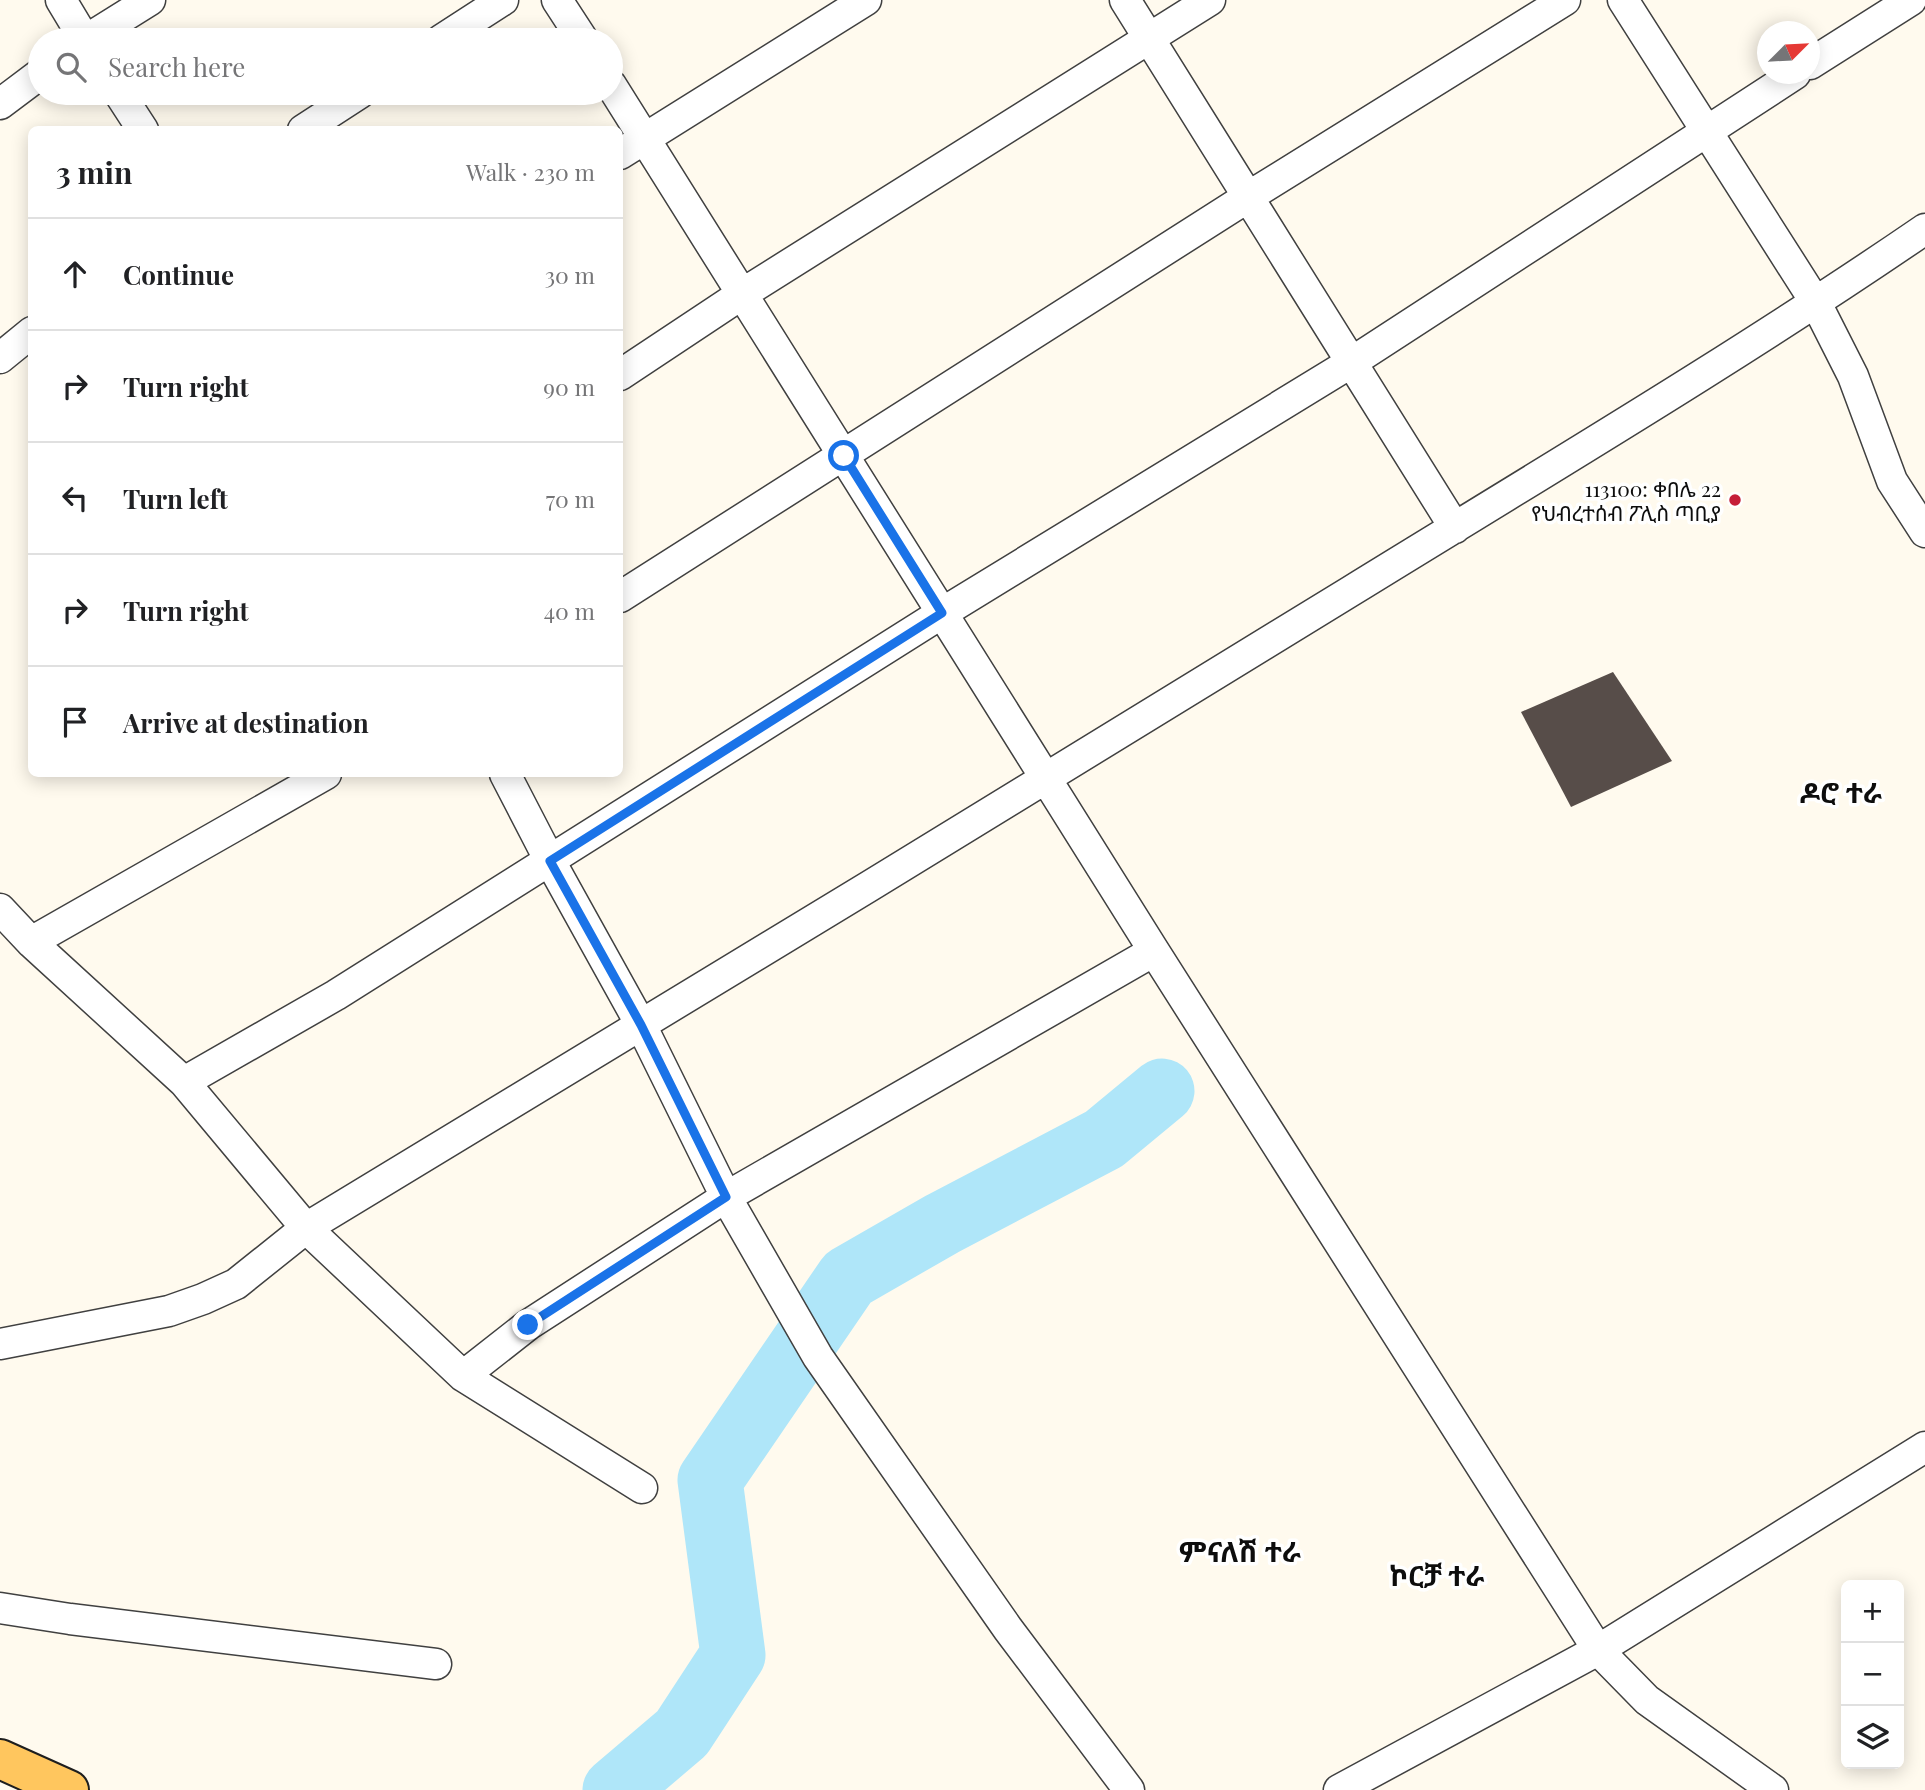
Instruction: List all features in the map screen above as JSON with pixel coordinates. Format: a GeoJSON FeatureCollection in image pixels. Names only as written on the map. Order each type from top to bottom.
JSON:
{"type":"FeatureCollection","features":[{"type":"Feature","properties":{"kind":"main road"},"geometry":{"type":"LineString","coordinates":[[0,1759],[69,1790]]}},
{"type":"Feature","properties":{"kind":"street"},"geometry":{"type":"LineString","coordinates":[[61,0],[78,28]]}},
{"type":"Feature","properties":{"kind":"street"},"geometry":{"type":"LineString","coordinates":[[105,28],[150,0]]}},
{"type":"Feature","properties":{"kind":"street"},"geometry":{"type":"LineString","coordinates":[[460,28],[503,0]]}},
{"type":"Feature","properties":{"kind":"street"},"geometry":{"type":"LineString","coordinates":[[557,0],[575,28]]}},
{"type":"Feature","properties":{"kind":"street"},"geometry":{"type":"LineString","coordinates":[[632,146],[866,0]]}},
{"type":"Feature","properties":{"kind":"street"},"geometry":{"type":"LineString","coordinates":[[1125,0],[1455,528]]}},
{"type":"Feature","properties":{"kind":"street"},"geometry":{"type":"LineString","coordinates":[[623,373],[742,294],[1210,0]]}},
{"type":"Feature","properties":{"kind":"street"},"geometry":{"type":"LineString","coordinates":[[623,595],[1248,197],[1565,0]]}},
{"type":"Feature","properties":{"kind":"street"},"geometry":{"type":"LineString","coordinates":[[1623,0],[1816,303],[1853,376],[1892,481],[1925,532]]}},
{"type":"Feature","properties":{"kind":"street"},"geometry":{"type":"LineString","coordinates":[[1820,58],[1912,0]]}},
{"type":"Feature","properties":{"kind":"street"},"geometry":{"type":"LineString","coordinates":[[0,104],[28,83]]}},
{"type":"Feature","properties":{"kind":"street"},"geometry":{"type":"LineString","coordinates":[[184,1082],[336,995],[942,613],[1352,362],[1779,84]]}},
{"type":"Feature","properties":{"kind":"street"},"geometry":{"type":"LineString","coordinates":[[127,105],[141,126]]}},
{"type":"Feature","properties":{"kind":"street"},"geometry":{"type":"LineString","coordinates":[[309,126],[342,105]]}},
{"type":"Feature","properties":{"kind":"street"},"geometry":{"type":"LineString","coordinates":[[618,105],[632,146],[742,294],[1046,780],[1598,1650],[1647,1700],[1773,1790]]}},
{"type":"Feature","properties":{"kind":"street"},"geometry":{"type":"LineString","coordinates":[[0,1344],[169,1311],[236,1284],[306,1228],[1046,780],[1684,388],[1925,229]]}},
{"type":"Feature","properties":{"kind":"street"},"geometry":{"type":"LineString","coordinates":[[0,358],[28,335]]}},
{"type":"Feature","properties":{"kind":"street"},"geometry":{"type":"LineString","coordinates":[[32,942],[321,777]]}},
{"type":"Feature","properties":{"kind":"street"},"geometry":{"type":"LineString","coordinates":[[507,777],[641,1025],[726,1197],[818,1357],[1007,1629],[1129,1790]]}},
{"type":"Feature","properties":{"kind":"street"},"geometry":{"type":"LineString","coordinates":[[0,909],[32,942],[184,1082],[306,1228],[463,1376],[642,1488]]}},
{"type":"Feature","properties":{"kind":"street"},"geometry":{"type":"LineString","coordinates":[[463,1376],[528,1325],[726,1197],[1154,951]]}},
{"type":"Feature","properties":{"kind":"street"},"geometry":{"type":"LineString","coordinates":[[1339,1790],[1598,1650],[1925,1447]]}},
{"type":"Feature","properties":{"kind":"street"},"geometry":{"type":"LineString","coordinates":[[0,1608],[436,1664]]}},
{"type":"Feature","properties":{"kind":"building"},"geometry":{"type":"Polygon","coordinates":[[[1613,672],[1672,761],[1571,807],[1521,712],[1613,672]]]}},
{"type":"Feature","properties":{"kind":"waterway"},"geometry":{"type":"LineString","coordinates":[[615,1790],[682,1733],[733,1655],[710,1480],[848,1278],[942,1224],[1104,1139],[1162,1091]]}},
{"type":"Feature","properties":{"kind":"place","name":"113100: ቀበሌ 22 የህብረተሰብ ፖሊስ ጣቢያ"},"geometry":{"type":"Point","coordinates":[1735,500]}},
{"type":"Feature","properties":{"kind":"district","name":"ዶሮ ተራ"},"geometry":{"type":"Point","coordinates":[1841,791]}},
{"type":"Feature","properties":{"kind":"district","name":"ምናለሽ ተራ"},"geometry":{"type":"Point","coordinates":[1240,1550]}},
{"type":"Feature","properties":{"kind":"district","name":"ኮርቻ ተራ"},"geometry":{"type":"Point","coordinates":[1437,1574]}},
{"type":"Feature","properties":{"kind":"route"},"geometry":{"type":"LineString","coordinates":[[528,1325],[726,1197],[641,1025],[550,861],[942,613],[844,456]]}}]}
